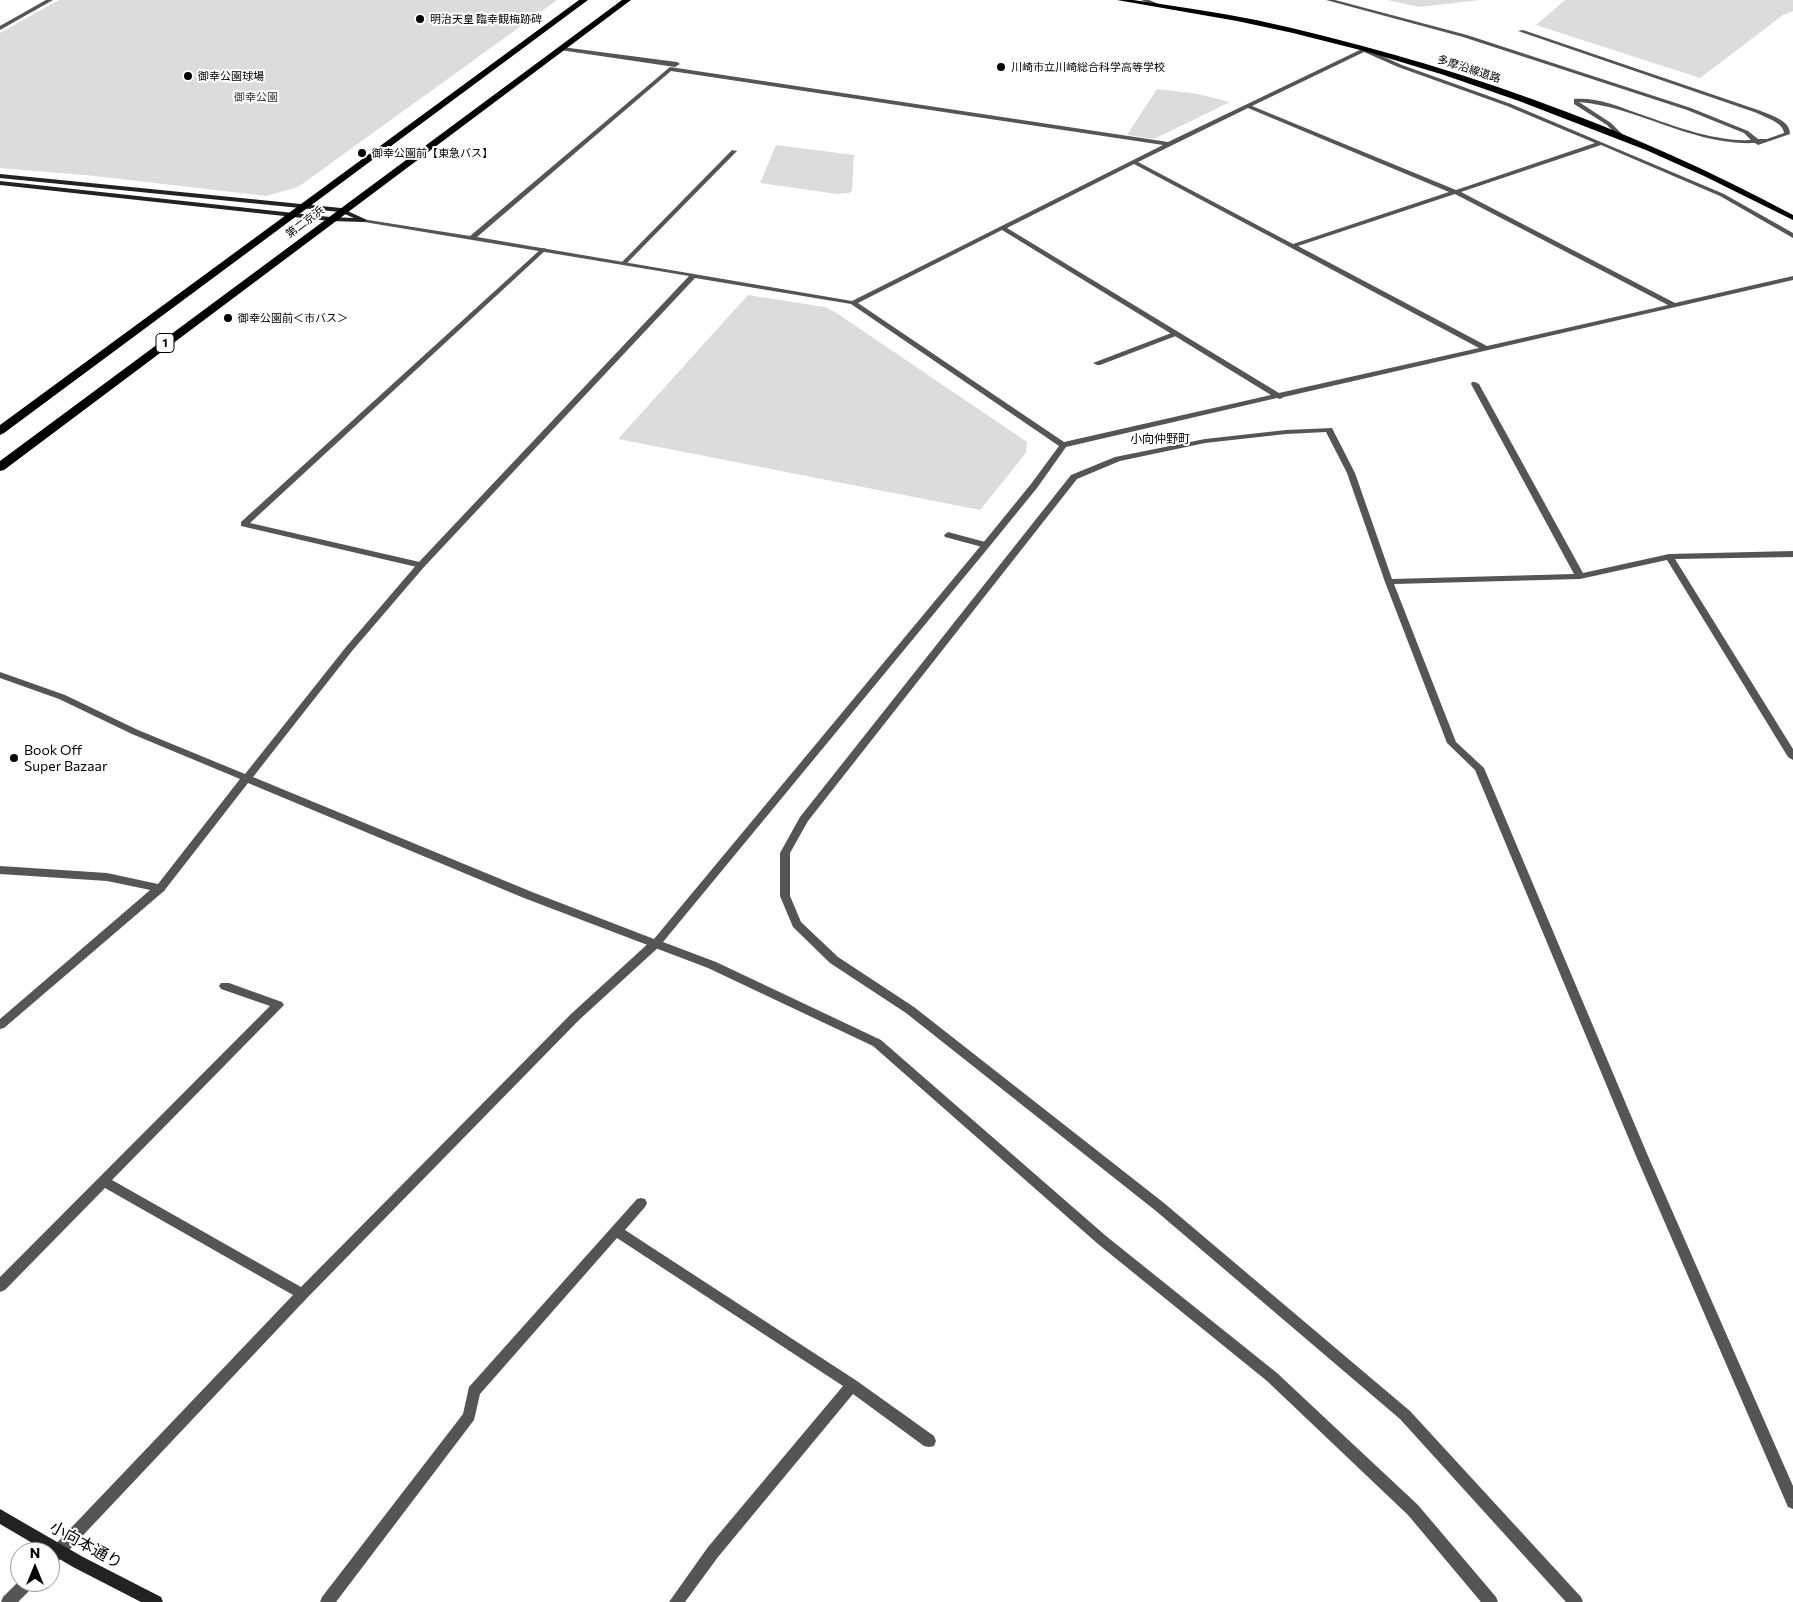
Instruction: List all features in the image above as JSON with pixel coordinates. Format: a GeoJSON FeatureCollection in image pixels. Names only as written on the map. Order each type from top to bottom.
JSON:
{"type":"FeatureCollection","features":[{"type":"Feature","properties":{"kind":"highway","name":"第二京浜"},"geometry":{"type":"LineString","coordinates":[[0,431],[584,0]]}},
{"type":"Feature","properties":{"kind":"highway","name":"第二京浜"},"geometry":{"type":"LineString","coordinates":[[0,467],[341,210],[627,0]]}},
{"type":"Feature","properties":{"kind":"main road","name":"多摩沿線道路"},"geometry":{"type":"LineString","coordinates":[[1120,0],[1254,22],[1364,50],[1479,84],[1622,136],[1708,174],[1793,218]]}},
{"type":"Feature","properties":{"kind":"street"},"geometry":{"type":"LineString","coordinates":[[0,28],[50,0]]}},
{"type":"Feature","properties":{"kind":"street"},"geometry":{"type":"LineString","coordinates":[[1144,0],[1161,6]]}},
{"type":"Feature","properties":{"kind":"street"},"geometry":{"type":"LineString","coordinates":[[1328,0],[1465,36],[1625,88],[1746,132],[1758,143]]}},
{"type":"Feature","properties":{"kind":"street"},"geometry":{"type":"LineString","coordinates":[[1521,31],[1759,112],[1782,123],[1787,130],[1787,134],[1780,138],[1758,143],[1741,143],[1719,139],[1598,102],[1576,100],[1576,103],[1609,124],[1622,136]]}},
{"type":"Feature","properties":{"kind":"street"},"geometry":{"type":"LineString","coordinates":[[473,237],[677,64],[562,49]]}},
{"type":"Feature","properties":{"kind":"street"},"geometry":{"type":"LineString","coordinates":[[853,303],[1169,144],[1364,50],[1400,66],[1509,105],[1722,195],[1793,236]]}},
{"type":"Feature","properties":{"kind":"street"},"geometry":{"type":"LineString","coordinates":[[670,69],[1169,144]]}},
{"type":"Feature","properties":{"kind":"street"},"geometry":{"type":"LineString","coordinates":[[1247,106],[1456,192],[1672,304]]}},
{"type":"Feature","properties":{"kind":"street"},"geometry":{"type":"LineString","coordinates":[[1293,246],[1601,143]]}},
{"type":"Feature","properties":{"kind":"street"},"geometry":{"type":"LineString","coordinates":[[624,263],[734,151]]}},
{"type":"Feature","properties":{"kind":"street"},"geometry":{"type":"LineString","coordinates":[[1134,162],[1487,349]]}},
{"type":"Feature","properties":{"kind":"street"},"geometry":{"type":"LineString","coordinates":[[0,176],[341,210],[364,220]]}},
{"type":"Feature","properties":{"kind":"street"},"geometry":{"type":"LineString","coordinates":[[0,183],[330,219],[364,220],[830,297],[853,303],[1063,445]]}},
{"type":"Feature","properties":{"kind":"street"},"geometry":{"type":"LineString","coordinates":[[1003,228],[1280,397]]}},
{"type":"Feature","properties":{"kind":"street"},"geometry":{"type":"LineString","coordinates":[[420,565],[244,524],[544,249]]}},
{"type":"Feature","properties":{"kind":"street"},"geometry":{"type":"LineString","coordinates":[[0,1025],[160,888],[349,649],[420,565],[694,275]]}},
{"type":"Feature","properties":{"kind":"street"},"geometry":{"type":"LineString","coordinates":[[60,1550],[302,1294],[575,1017],[656,944],[986,545],[1034,486],[1063,445],[1280,397],[1672,304],[1793,278]]}},
{"type":"Feature","properties":{"kind":"street"},"geometry":{"type":"LineString","coordinates":[[1098,363],[1177,334]]}},
{"type":"Feature","properties":{"kind":"street"},"geometry":{"type":"LineString","coordinates":[[1475,384],[1580,576]]}},
{"type":"Feature","properties":{"kind":"street"},"geometry":{"type":"LineString","coordinates":[[1576,1602],[1405,1415],[1153,1201],[910,1010],[834,960],[797,924],[785,896],[784,853],[804,819],[1074,477],[1118,459],[1205,441],[1286,432],[1329,430],[1351,473],[1389,582],[1452,743],[1478,768],[1638,1147],[1793,1502]]}},
{"type":"Feature","properties":{"kind":"street"},"geometry":{"type":"LineString","coordinates":[[948,535],[986,545]]}},
{"type":"Feature","properties":{"kind":"street"},"geometry":{"type":"LineString","coordinates":[[1389,582],[1580,576],[1669,556],[1793,554]]}},
{"type":"Feature","properties":{"kind":"street"},"geometry":{"type":"LineString","coordinates":[[1669,556],[1793,757]]}},
{"type":"Feature","properties":{"kind":"street"},"geometry":{"type":"LineString","coordinates":[[0,675],[62,697],[135,732],[528,895],[712,965],[877,1043],[1102,1240],[1272,1377],[1413,1510],[1492,1602]]}},
{"type":"Feature","properties":{"kind":"street"},"geometry":{"type":"LineString","coordinates":[[0,870],[107,877],[160,888]]}},
{"type":"Feature","properties":{"kind":"street"},"geometry":{"type":"LineString","coordinates":[[0,1286],[278,1005],[225,986]]}},
{"type":"Feature","properties":{"kind":"street"},"geometry":{"type":"LineString","coordinates":[[103,1181],[302,1294]]}},
{"type":"Feature","properties":{"kind":"street"},"geometry":{"type":"LineString","coordinates":[[327,1602],[469,1416],[474,1391],[641,1203]]}},
{"type":"Feature","properties":{"kind":"street"},"geometry":{"type":"LineString","coordinates":[[616,1231],[852,1385],[929,1440]]}},
{"type":"Feature","properties":{"kind":"street"},"geometry":{"type":"LineString","coordinates":[[676,1602],[713,1552],[852,1385]]}},
{"type":"Feature","properties":{"kind":"street","name":"小向本通り"},"geometry":{"type":"LineString","coordinates":[[0,1516],[37,1542]]}},
{"type":"Feature","properties":{"kind":"street","name":"小向本通り"},"geometry":{"type":"LineString","coordinates":[[60,1557],[78,1562],[156,1602]]}},
{"type":"Feature","properties":{"kind":"street"},"geometry":{"type":"LineString","coordinates":[[8,1602],[18,1592]]}},
{"type":"Feature","properties":{"kind":"green space","name":"御幸公園"},"geometry":{"type":"Polygon","coordinates":[[[59,0],[557,0],[298,187],[266,196],[95,176],[0,168],[0,33],[59,0]]]}},
{"type":"Feature","properties":{"kind":"green space"},"geometry":{"type":"Polygon","coordinates":[[[1387,0],[1480,0],[1419,7],[1387,0]]]}},
{"type":"Feature","properties":{"kind":"green space"},"geometry":{"type":"Polygon","coordinates":[[[1565,0],[1793,0],[1793,11],[1783,15],[1700,78],[1536,25],[1565,0]]]}},
{"type":"Feature","properties":{"kind":"green space"},"geometry":{"type":"Polygon","coordinates":[[[1157,89],[1198,94],[1230,102],[1154,139],[1127,135],[1157,89]]]}},
{"type":"Feature","properties":{"kind":"green space"},"geometry":{"type":"Polygon","coordinates":[[[776,145],[854,155],[852,191],[837,194],[760,183],[776,145]]]}},
{"type":"Feature","properties":{"kind":"green space"},"geometry":{"type":"Polygon","coordinates":[[[748,295],[825,307],[835,312],[1027,442],[1026,453],[980,510],[618,439],[748,295]]]}},
{"type":"Feature","properties":{"kind":"place","name":"明治天皇 臨幸観梅跡碑"},"geometry":{"type":"Point","coordinates":[420,19]}},
{"type":"Feature","properties":{"kind":"place","name":"川崎市立川崎総合科学高等学校"},"geometry":{"type":"Point","coordinates":[1001,67]}},
{"type":"Feature","properties":{"kind":"place","name":"御幸公園球場"},"geometry":{"type":"Point","coordinates":[188,76]}},
{"type":"Feature","properties":{"kind":"place","name":"御幸公園前【東急バス】"},"geometry":{"type":"Point","coordinates":[362,153]}},
{"type":"Feature","properties":{"kind":"place","name":"御幸公園前＜市バス＞"},"geometry":{"type":"Point","coordinates":[228,318]}},
{"type":"Feature","properties":{"kind":"place","name":"Book Off Super Bazaar"},"geometry":{"type":"Point","coordinates":[14,758]}},
{"type":"Feature","properties":{"kind":"district","name":"小向仲野町"},"geometry":{"type":"Point","coordinates":[1160,439]}}]}
